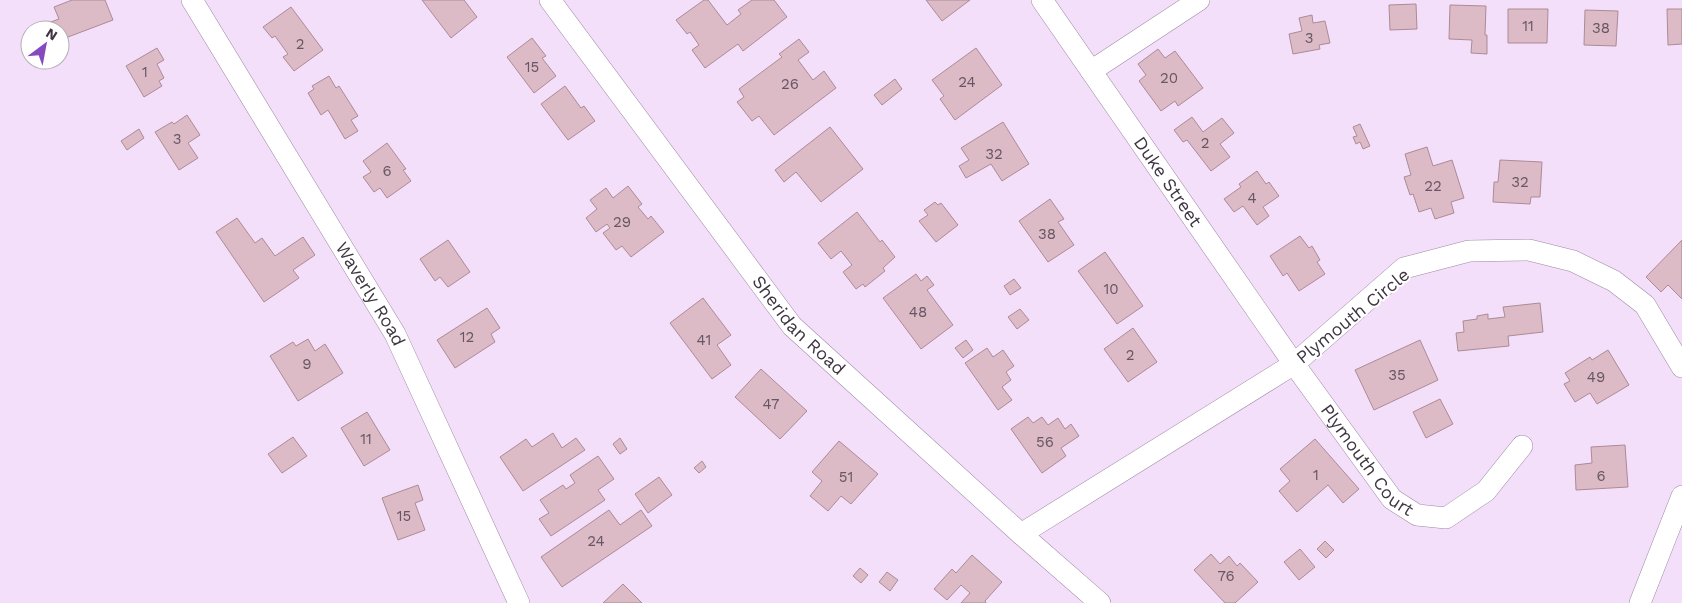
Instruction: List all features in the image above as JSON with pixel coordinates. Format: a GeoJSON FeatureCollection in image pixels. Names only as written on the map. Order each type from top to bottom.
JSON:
{"type":"FeatureCollection","features":[{"type":"Feature","properties":{"kind":"street","name":"Waverly Road"},"geometry":{"type":"LineString","coordinates":[[192,0],[395,334],[520,603]]}},
{"type":"Feature","properties":{"kind":"street","name":"Sheridan Road"},"geometry":{"type":"LineString","coordinates":[[550,0],[792,326],[1021,534],[1100,603]]}},
{"type":"Feature","properties":{"kind":"street","name":"Duke Street"},"geometry":{"type":"LineString","coordinates":[[1042,0],[1294,364]]}},
{"type":"Feature","properties":{"kind":"street"},"geometry":{"type":"LineString","coordinates":[[1091,71],[1199,0]]}},
{"type":"Feature","properties":{"kind":"street","name":"Plymouth Circle"},"geometry":{"type":"LineString","coordinates":[[1021,534],[1294,364],[1404,268],[1468,251],[1529,250],[1573,261],[1614,281],[1645,305],[1682,367]]}},
{"type":"Feature","properties":{"kind":"street","name":"Plymouth Court"},"geometry":{"type":"LineString","coordinates":[[1294,364],[1392,499],[1417,515],[1446,518],[1486,491],[1522,446]]}},
{"type":"Feature","properties":{"kind":"street"},"geometry":{"type":"LineString","coordinates":[[1640,603],[1682,496]]}},
{"type":"Feature","properties":{"kind":"building"},"geometry":{"type":"Polygon","coordinates":[[[72,0],[105,0],[113,20],[70,36],[70,20],[56,20],[59,19],[54,7],[72,0]]]}},
{"type":"Feature","properties":{"kind":"building"},"geometry":{"type":"Polygon","coordinates":[[[422,0],[464,0],[477,17],[451,38],[422,0]]]}},
{"type":"Feature","properties":{"kind":"building"},"geometry":{"type":"Polygon","coordinates":[[[704,0],[708,0],[727,25],[741,14],[738,10],[752,0],[774,0],[787,17],[743,51],[738,44],[705,68],[692,50],[699,45],[690,32],[687,34],[676,20],[704,0]]]}},
{"type":"Feature","properties":{"kind":"building"},"geometry":{"type":"Polygon","coordinates":[[[926,0],[970,0],[942,21],[926,0]]]}},
{"type":"Feature","properties":{"kind":"building"},"geometry":{"type":"Polygon","coordinates":[[[1416,4],[1417,29],[1390,30],[1389,5],[1416,4]]]}},
{"type":"Feature","properties":{"kind":"building"},"geometry":{"type":"Polygon","coordinates":[[[1450,5],[1486,6],[1485,35],[1487,35],[1487,54],[1471,53],[1472,40],[1449,39],[1450,5]]]}},
{"type":"Feature","properties":{"kind":"building"},"geometry":{"type":"Polygon","coordinates":[[[291,7],[323,50],[294,71],[283,57],[288,54],[275,36],[272,38],[263,27],[291,7]]]}},
{"type":"Feature","properties":{"kind":"building"},"geometry":{"type":"Polygon","coordinates":[[[1508,9],[1548,9],[1547,43],[1508,43],[1508,9]]]}},
{"type":"Feature","properties":{"kind":"building"},"geometry":{"type":"Polygon","coordinates":[[[1667,9],[1682,9],[1682,44],[1668,45],[1667,9]]]}},
{"type":"Feature","properties":{"kind":"building"},"geometry":{"type":"Polygon","coordinates":[[[1585,10],[1618,11],[1616,46],[1584,45],[1585,10]]]}},
{"type":"Feature","properties":{"kind":"building"},"geometry":{"type":"Polygon","coordinates":[[[1312,15],[1313,23],[1325,21],[1330,43],[1319,45],[1320,49],[1293,54],[1289,34],[1302,31],[1299,18],[1312,15]]]}},
{"type":"Feature","properties":{"kind":"building"},"geometry":{"type":"Polygon","coordinates":[[[532,38],[546,56],[542,58],[556,76],[534,93],[507,57],[532,38]]]}},
{"type":"Feature","properties":{"kind":"building"},"geometry":{"type":"Polygon","coordinates":[[[799,39],[809,52],[798,60],[813,80],[824,71],[836,88],[774,135],[759,116],[752,121],[737,102],[744,97],[739,89],[782,57],[779,54],[799,39]]]}},
{"type":"Feature","properties":{"kind":"building"},"geometry":{"type":"Polygon","coordinates":[[[157,48],[164,60],[157,64],[164,78],[159,81],[162,86],[144,97],[126,66],[157,48]]]}},
{"type":"Feature","properties":{"kind":"building"},"geometry":{"type":"Polygon","coordinates":[[[976,48],[1002,85],[955,120],[940,99],[944,96],[932,80],[976,48]]]}},
{"type":"Feature","properties":{"kind":"building"},"geometry":{"type":"Polygon","coordinates":[[[1158,49],[1165,58],[1175,51],[1203,88],[1178,106],[1175,101],[1161,111],[1139,81],[1146,75],[1138,64],[1158,49]]]}},
{"type":"Feature","properties":{"kind":"building"},"geometry":{"type":"Polygon","coordinates":[[[329,76],[336,88],[339,86],[358,116],[351,120],[358,131],[345,139],[328,110],[321,115],[308,93],[314,89],[312,86],[329,76]]]}},
{"type":"Feature","properties":{"kind":"building"},"geometry":{"type":"Polygon","coordinates":[[[895,79],[902,89],[882,105],[874,95],[895,79]]]}},
{"type":"Feature","properties":{"kind":"building"},"geometry":{"type":"Polygon","coordinates":[[[565,86],[581,108],[584,106],[595,121],[568,140],[541,104],[565,86]]]}},
{"type":"Feature","properties":{"kind":"building"},"geometry":{"type":"Polygon","coordinates":[[[187,115],[200,135],[188,143],[198,158],[179,170],[155,132],[172,122],[174,124],[187,115]]]}},
{"type":"Feature","properties":{"kind":"building"},"geometry":{"type":"Polygon","coordinates":[[[1192,117],[1203,132],[1222,118],[1234,133],[1220,144],[1230,157],[1211,171],[1187,140],[1183,142],[1174,130],[1192,117]]]}},
{"type":"Feature","properties":{"kind":"building"},"geometry":{"type":"Polygon","coordinates":[[[1003,122],[1029,164],[1002,181],[991,164],[966,178],[959,166],[969,160],[961,148],[1003,122]]]}},
{"type":"Feature","properties":{"kind":"building"},"geometry":{"type":"Polygon","coordinates":[[[1360,124],[1370,146],[1363,149],[1360,142],[1356,144],[1353,137],[1357,136],[1353,127],[1360,124]]]}},
{"type":"Feature","properties":{"kind":"building"},"geometry":{"type":"Polygon","coordinates":[[[830,127],[863,169],[821,202],[796,172],[784,182],[775,170],[830,127]]]}},
{"type":"Feature","properties":{"kind":"building"},"geometry":{"type":"Polygon","coordinates":[[[139,129],[144,138],[127,150],[121,141],[139,129]]]}},
{"type":"Feature","properties":{"kind":"building"},"geometry":{"type":"Polygon","coordinates":[[[387,143],[406,169],[403,170],[411,181],[387,198],[380,188],[374,192],[363,177],[371,172],[363,161],[387,143]]]}},
{"type":"Feature","properties":{"kind":"building"},"geometry":{"type":"Polygon","coordinates":[[[1427,147],[1433,166],[1452,160],[1464,198],[1451,202],[1454,213],[1435,219],[1431,208],[1419,212],[1413,194],[1410,195],[1404,177],[1411,175],[1405,154],[1427,147]]]}},
{"type":"Feature","properties":{"kind":"building"},"geometry":{"type":"Polygon","coordinates":[[[1500,160],[1542,162],[1540,197],[1531,197],[1530,204],[1493,202],[1494,182],[1498,182],[1500,160]]]}},
{"type":"Feature","properties":{"kind":"building"},"geometry":{"type":"Polygon","coordinates":[[[1257,171],[1266,184],[1269,182],[1279,196],[1263,207],[1269,216],[1257,225],[1243,206],[1234,212],[1224,199],[1241,187],[1239,184],[1257,171]]]}},
{"type":"Feature","properties":{"kind":"building"},"geometry":{"type":"Polygon","coordinates":[[[628,186],[642,204],[638,207],[648,219],[651,216],[664,232],[631,257],[622,246],[616,250],[603,233],[610,228],[607,224],[596,232],[586,218],[597,209],[590,200],[606,188],[613,198],[628,186]]]}},
{"type":"Feature","properties":{"kind":"building"},"geometry":{"type":"Polygon","coordinates":[[[1050,199],[1064,219],[1058,222],[1074,245],[1048,262],[1019,221],[1050,199]]]}},
{"type":"Feature","properties":{"kind":"building"},"geometry":{"type":"Polygon","coordinates":[[[935,202],[938,205],[941,203],[958,225],[936,242],[919,221],[928,215],[924,210],[935,202]]]}},
{"type":"Feature","properties":{"kind":"building"},"geometry":{"type":"Polygon","coordinates":[[[857,212],[880,242],[882,240],[895,257],[883,268],[885,271],[865,287],[863,284],[856,289],[843,272],[852,265],[841,251],[831,259],[818,243],[857,212]]]}},
{"type":"Feature","properties":{"kind":"building"},"geometry":{"type":"Polygon","coordinates":[[[237,218],[255,243],[262,238],[275,256],[303,237],[315,255],[293,270],[299,278],[264,302],[216,232],[237,218]]]}},
{"type":"Feature","properties":{"kind":"building"},"geometry":{"type":"Polygon","coordinates":[[[1300,236],[1309,248],[1312,246],[1320,260],[1317,262],[1325,274],[1299,291],[1287,273],[1283,276],[1270,256],[1300,236]]]}},
{"type":"Feature","properties":{"kind":"building"},"geometry":{"type":"Polygon","coordinates":[[[448,240],[470,272],[448,287],[440,277],[435,281],[420,259],[448,240]]]}},
{"type":"Feature","properties":{"kind":"building"},"geometry":{"type":"Polygon","coordinates":[[[1682,240],[1682,299],[1668,285],[1661,292],[1646,277],[1682,240]]]}},
{"type":"Feature","properties":{"kind":"building"},"geometry":{"type":"Polygon","coordinates":[[[1105,252],[1143,306],[1117,324],[1078,271],[1105,252]]]}},
{"type":"Feature","properties":{"kind":"building"},"geometry":{"type":"Polygon","coordinates":[[[916,274],[921,281],[927,276],[934,285],[927,290],[953,325],[921,349],[883,298],[916,274]]]}},
{"type":"Feature","properties":{"kind":"building"},"geometry":{"type":"Polygon","coordinates":[[[1014,279],[1021,288],[1010,295],[1004,286],[1014,279]]]}},
{"type":"Feature","properties":{"kind":"building"},"geometry":{"type":"Polygon","coordinates":[[[703,298],[731,335],[717,345],[731,365],[712,379],[670,323],[703,298]]]}},
{"type":"Feature","properties":{"kind":"building"},"geometry":{"type":"Polygon","coordinates":[[[1540,303],[1543,332],[1508,336],[1509,346],[1458,351],[1456,333],[1464,332],[1463,321],[1477,319],[1477,316],[1488,314],[1488,319],[1505,317],[1503,307],[1540,303]]]}},
{"type":"Feature","properties":{"kind":"building"},"geometry":{"type":"Polygon","coordinates":[[[487,308],[500,328],[491,334],[495,342],[455,368],[437,340],[487,308]]]}},
{"type":"Feature","properties":{"kind":"building"},"geometry":{"type":"Polygon","coordinates":[[[1020,309],[1029,320],[1017,329],[1008,317],[1020,309]]]}},
{"type":"Feature","properties":{"kind":"building"},"geometry":{"type":"Polygon","coordinates":[[[1133,328],[1157,362],[1128,382],[1104,349],[1133,328]]]}},
{"type":"Feature","properties":{"kind":"building"},"geometry":{"type":"Polygon","coordinates":[[[308,339],[315,351],[325,344],[343,373],[298,401],[270,356],[293,342],[296,346],[308,339]]]}},
{"type":"Feature","properties":{"kind":"building"},"geometry":{"type":"Polygon","coordinates":[[[966,340],[973,350],[963,358],[955,348],[966,340]]]}},
{"type":"Feature","properties":{"kind":"building"},"geometry":{"type":"Polygon","coordinates":[[[1420,340],[1438,380],[1374,410],[1355,370],[1420,340]]]}},
{"type":"Feature","properties":{"kind":"building"},"geometry":{"type":"Polygon","coordinates":[[[987,348],[993,357],[1003,350],[1014,366],[1006,372],[1011,380],[1002,387],[1012,400],[998,410],[965,363],[987,348]]]}},
{"type":"Feature","properties":{"kind":"building"},"geometry":{"type":"Polygon","coordinates":[[[1608,350],[1629,385],[1597,404],[1590,393],[1575,402],[1564,384],[1570,381],[1565,373],[1590,357],[1592,360],[1608,350]]]}},
{"type":"Feature","properties":{"kind":"building"},"geometry":{"type":"Polygon","coordinates":[[[761,369],[807,411],[780,439],[735,397],[761,369]]]}},
{"type":"Feature","properties":{"kind":"building"},"geometry":{"type":"Polygon","coordinates":[[[1440,399],[1453,424],[1426,438],[1413,412],[1440,399]]]}},
{"type":"Feature","properties":{"kind":"building"},"geometry":{"type":"Polygon","coordinates":[[[367,412],[390,450],[364,466],[341,428],[367,412]]]}},
{"type":"Feature","properties":{"kind":"building"},"geometry":{"type":"Polygon","coordinates":[[[1028,417],[1033,423],[1042,417],[1048,425],[1058,418],[1065,429],[1071,424],[1079,436],[1061,448],[1066,456],[1042,473],[1011,429],[1028,417]]]}},
{"type":"Feature","properties":{"kind":"building"},"geometry":{"type":"Polygon","coordinates":[[[553,433],[562,448],[576,438],[585,450],[523,491],[500,457],[526,439],[532,447],[553,433]]]}},
{"type":"Feature","properties":{"kind":"building"},"geometry":{"type":"Polygon","coordinates":[[[293,437],[307,456],[282,473],[268,454],[293,437]]]}},
{"type":"Feature","properties":{"kind":"building"},"geometry":{"type":"Polygon","coordinates":[[[620,438],[627,449],[620,454],[613,444],[620,438]]]}},
{"type":"Feature","properties":{"kind":"building"},"geometry":{"type":"Polygon","coordinates":[[[1315,439],[1359,489],[1343,503],[1328,485],[1297,512],[1279,491],[1290,481],[1280,469],[1315,439]]]}},
{"type":"Feature","properties":{"kind":"building"},"geometry":{"type":"Polygon","coordinates":[[[839,441],[878,474],[851,504],[841,496],[828,511],[810,496],[822,481],[812,472],[839,441]]]}},
{"type":"Feature","properties":{"kind":"building"},"geometry":{"type":"Polygon","coordinates":[[[1625,445],[1628,487],[1576,490],[1575,465],[1592,463],[1591,447],[1625,445]]]}},
{"type":"Feature","properties":{"kind":"building"},"geometry":{"type":"Polygon","coordinates":[[[598,456],[614,479],[598,490],[605,500],[551,536],[539,519],[549,513],[540,500],[563,485],[566,489],[575,483],[570,475],[598,456]]]}},
{"type":"Feature","properties":{"kind":"building"},"geometry":{"type":"Polygon","coordinates":[[[702,461],[706,467],[699,473],[694,468],[702,461]]]}},
{"type":"Feature","properties":{"kind":"building"},"geometry":{"type":"Polygon","coordinates":[[[659,477],[672,495],[648,513],[635,494],[659,477]]]}},
{"type":"Feature","properties":{"kind":"building"},"geometry":{"type":"Polygon","coordinates":[[[418,485],[423,500],[415,503],[425,530],[398,540],[382,498],[418,485]]]}},
{"type":"Feature","properties":{"kind":"building"},"geometry":{"type":"Polygon","coordinates":[[[609,510],[620,525],[641,510],[652,526],[562,587],[541,557],[609,510]]]}},
{"type":"Feature","properties":{"kind":"building"},"geometry":{"type":"Polygon","coordinates":[[[1325,541],[1334,550],[1326,558],[1317,549],[1325,541]]]}},
{"type":"Feature","properties":{"kind":"building"},"geometry":{"type":"Polygon","coordinates":[[[1300,549],[1315,567],[1299,580],[1284,562],[1300,549]]]}},
{"type":"Feature","properties":{"kind":"building"},"geometry":{"type":"Polygon","coordinates":[[[1211,554],[1220,564],[1229,556],[1237,566],[1240,563],[1258,582],[1235,603],[1225,603],[1194,570],[1211,554]]]}},
{"type":"Feature","properties":{"kind":"building"},"geometry":{"type":"Polygon","coordinates":[[[972,555],[1002,582],[985,601],[986,603],[961,603],[970,593],[961,585],[947,600],[934,589],[952,569],[956,573],[972,555]]]}},
{"type":"Feature","properties":{"kind":"building"},"geometry":{"type":"Polygon","coordinates":[[[860,568],[868,575],[861,583],[853,576],[860,568]]]}},
{"type":"Feature","properties":{"kind":"building"},"geometry":{"type":"Polygon","coordinates":[[[887,572],[898,580],[890,591],[879,582],[887,572]]]}},
{"type":"Feature","properties":{"kind":"building"},"geometry":{"type":"Polygon","coordinates":[[[623,584],[642,603],[603,603],[623,584]]]}}]}
